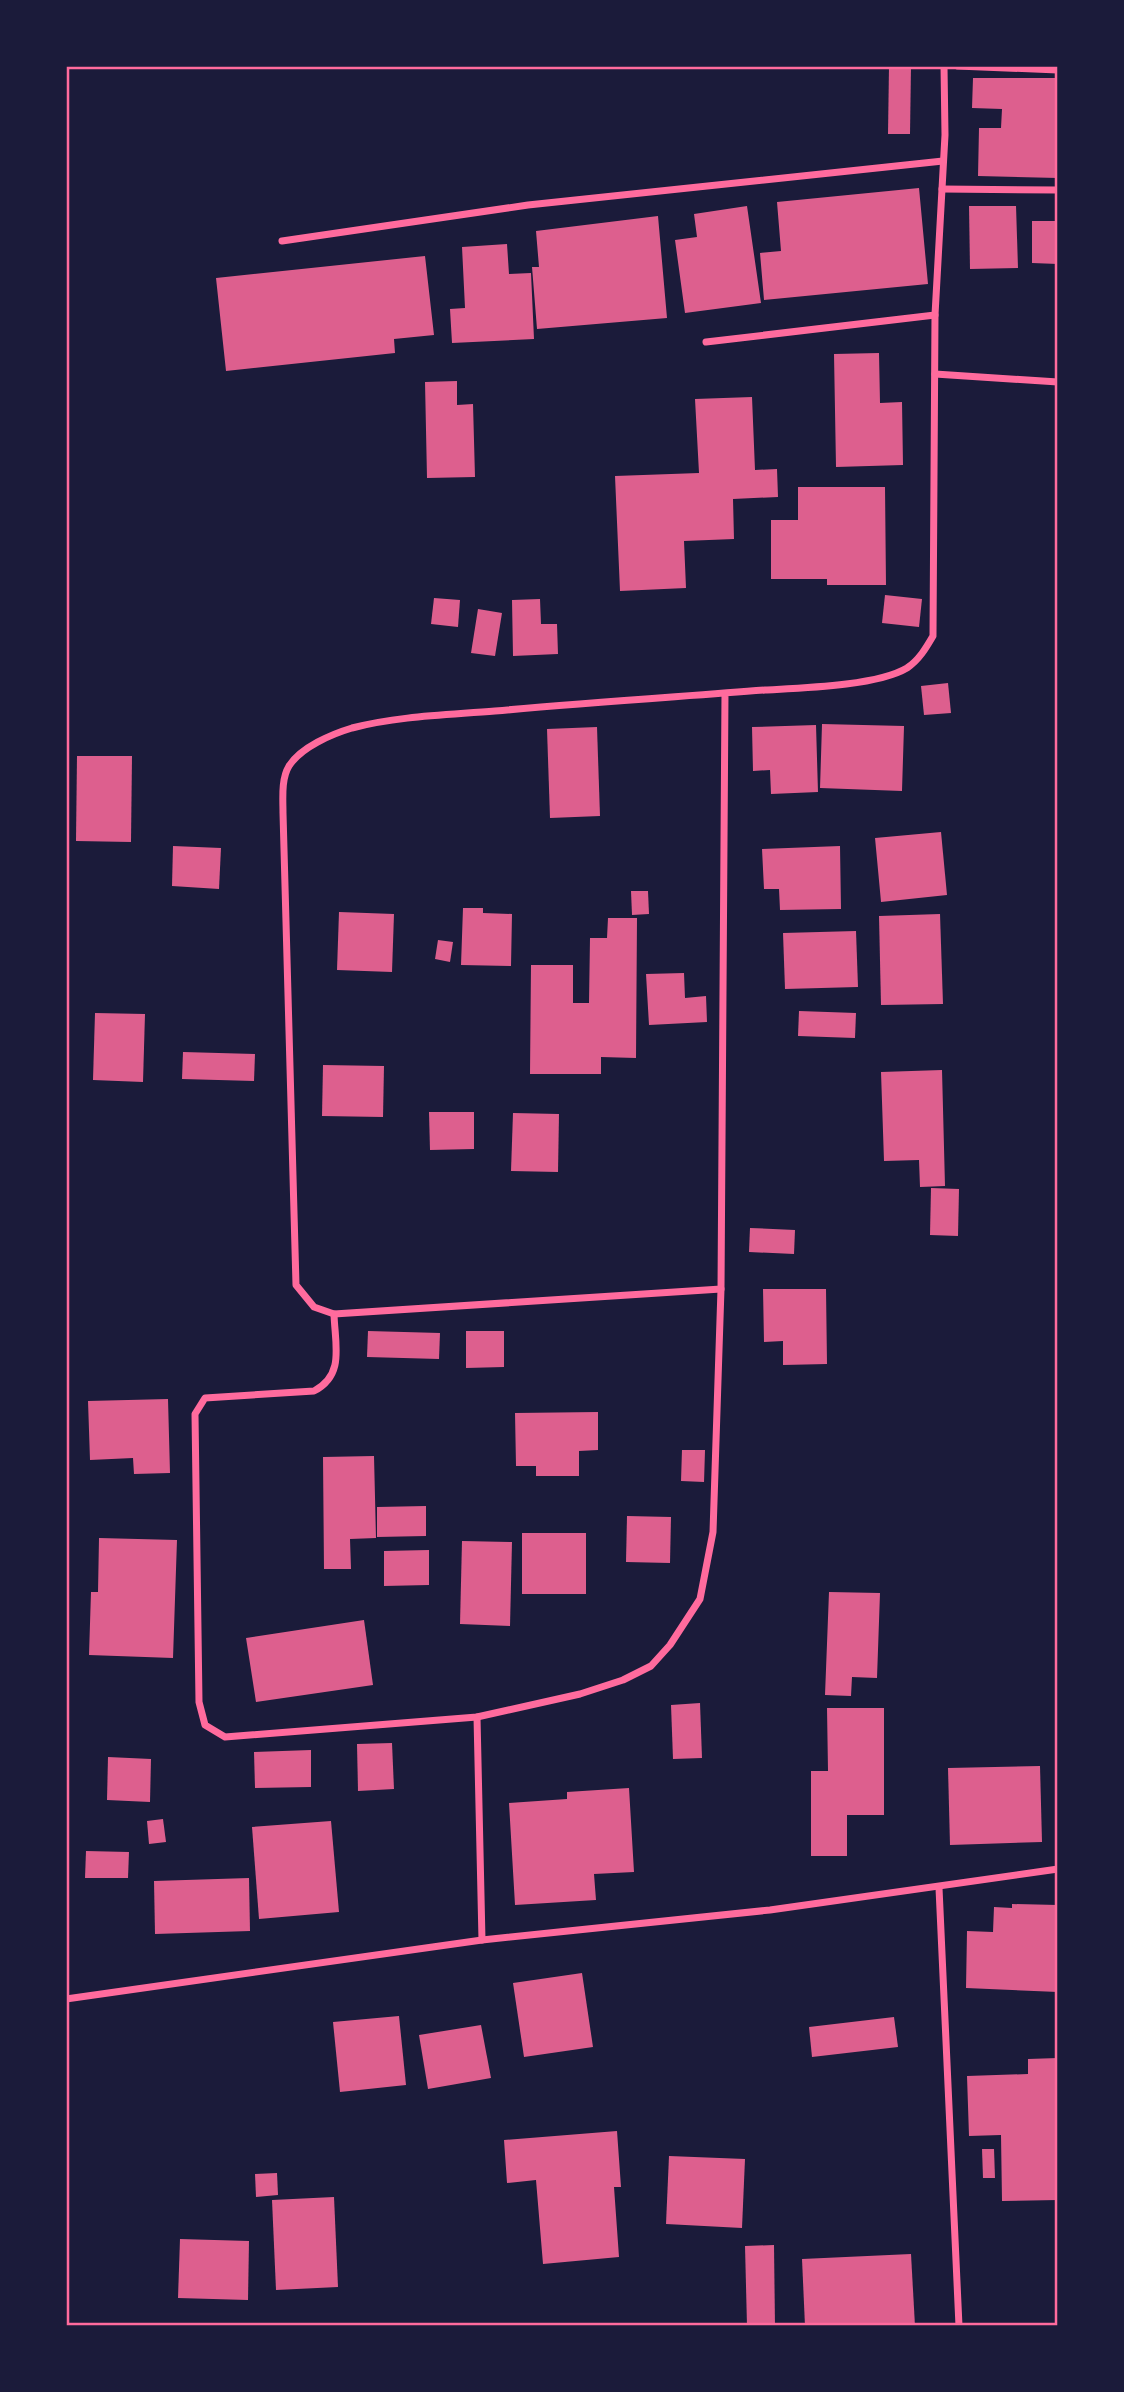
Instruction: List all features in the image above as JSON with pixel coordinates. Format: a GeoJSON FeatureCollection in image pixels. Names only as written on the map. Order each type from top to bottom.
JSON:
{"type":"FeatureCollection","features":[{"type":"Feature","properties":{"kind":"street"},"geometry":{"type":"LineString","coordinates":[[722,1289],[334,1314],[314,1307],[296,1285],[283,788],[289,766],[311,746],[350,729],[394,719],[804,688],[885,677],[907,668],[922,656],[933,636],[935,315],[942,189],[944,66]]}},
{"type":"Feature","properties":{"kind":"street"},"geometry":{"type":"LineString","coordinates":[[957,66],[1058,70]]}},
{"type":"Feature","properties":{"kind":"street"},"geometry":{"type":"LineString","coordinates":[[282,241],[528,205],[943,161]]}},
{"type":"Feature","properties":{"kind":"street"},"geometry":{"type":"LineString","coordinates":[[942,189],[1058,190]]}},
{"type":"Feature","properties":{"kind":"street"},"geometry":{"type":"LineString","coordinates":[[706,342],[935,315]]}},
{"type":"Feature","properties":{"kind":"street"},"geometry":{"type":"LineString","coordinates":[[935,374],[1058,382]]}},
{"type":"Feature","properties":{"kind":"street"},"geometry":{"type":"LineString","coordinates":[[334,1314],[335,1374],[326,1385],[314,1391],[205,1398],[195,1414],[199,1702],[205,1725],[225,1737],[477,1717],[580,1694],[623,1680],[651,1666],[670,1645],[700,1598],[713,1532],[722,1289],[725,693]]}},
{"type":"Feature","properties":{"kind":"street"},"geometry":{"type":"LineString","coordinates":[[477,1717],[482,1940]]}},
{"type":"Feature","properties":{"kind":"street"},"geometry":{"type":"LineString","coordinates":[[66,1999],[482,1940],[770,1910],[939,1888],[1058,1868]]}},
{"type":"Feature","properties":{"kind":"street"},"geometry":{"type":"LineString","coordinates":[[939,1888],[959,2326]]}},
{"type":"Feature","properties":{"kind":"building"},"geometry":{"type":"Polygon","coordinates":[[[889,66],[911,66],[910,134],[888,134],[889,66]]]}},
{"type":"Feature","properties":{"kind":"building"},"geometry":{"type":"Polygon","coordinates":[[[973,78],[1058,78],[1058,178],[978,176],[979,128],[1001,128],[1002,109],[972,108],[973,78]]]}},
{"type":"Feature","properties":{"kind":"building"},"geometry":{"type":"Polygon","coordinates":[[[919,188],[928,284],[764,300],[760,253],[781,251],[777,202],[919,188]]]}},
{"type":"Feature","properties":{"kind":"building"},"geometry":{"type":"Polygon","coordinates":[[[747,206],[761,303],[685,313],[675,240],[697,237],[694,214],[747,206]]]}},
{"type":"Feature","properties":{"kind":"building"},"geometry":{"type":"Polygon","coordinates":[[[969,206],[1016,206],[1018,268],[970,269],[969,206]]]}},
{"type":"Feature","properties":{"kind":"building"},"geometry":{"type":"Polygon","coordinates":[[[658,216],[667,318],[537,329],[532,267],[539,267],[536,231],[658,216]]]}},
{"type":"Feature","properties":{"kind":"building"},"geometry":{"type":"Polygon","coordinates":[[[1032,221],[1058,221],[1058,264],[1032,263],[1032,221]]]}},
{"type":"Feature","properties":{"kind":"building"},"geometry":{"type":"Polygon","coordinates":[[[507,244],[509,274],[531,273],[534,339],[452,343],[450,309],[465,308],[462,247],[507,244]]]}},
{"type":"Feature","properties":{"kind":"building"},"geometry":{"type":"Polygon","coordinates":[[[425,256],[434,335],[394,339],[395,353],[226,371],[216,278],[425,256]]]}},
{"type":"Feature","properties":{"kind":"building"},"geometry":{"type":"Polygon","coordinates":[[[879,353],[880,403],[902,402],[903,465],[836,467],[834,354],[879,353]]]}},
{"type":"Feature","properties":{"kind":"building"},"geometry":{"type":"Polygon","coordinates":[[[457,381],[457,405],[473,404],[475,477],[427,478],[425,382],[457,381]]]}},
{"type":"Feature","properties":{"kind":"building"},"geometry":{"type":"Polygon","coordinates":[[[752,397],[755,470],[777,469],[778,497],[733,499],[734,539],[684,541],[686,588],[620,591],[615,476],[699,473],[695,399],[752,397]]]}},
{"type":"Feature","properties":{"kind":"building"},"geometry":{"type":"Polygon","coordinates":[[[798,487],[885,487],[886,585],[827,585],[827,579],[771,579],[771,520],[798,520],[798,487]]]}},
{"type":"Feature","properties":{"kind":"building"},"geometry":{"type":"Polygon","coordinates":[[[885,595],[922,599],[919,627],[882,623],[885,595]]]}},
{"type":"Feature","properties":{"kind":"building"},"geometry":{"type":"Polygon","coordinates":[[[434,598],[460,600],[458,627],[431,624],[434,598]]]}},
{"type":"Feature","properties":{"kind":"building"},"geometry":{"type":"Polygon","coordinates":[[[540,599],[541,624],[557,624],[558,654],[513,656],[512,600],[540,599]]]}},
{"type":"Feature","properties":{"kind":"building"},"geometry":{"type":"Polygon","coordinates":[[[478,609],[502,613],[495,656],[471,653],[478,609]]]}},
{"type":"Feature","properties":{"kind":"building"},"geometry":{"type":"Polygon","coordinates":[[[948,683],[951,713],[924,715],[921,686],[948,683]]]}},
{"type":"Feature","properties":{"kind":"building"},"geometry":{"type":"Polygon","coordinates":[[[822,724],[904,726],[902,791],[820,788],[822,724]]]}},
{"type":"Feature","properties":{"kind":"building"},"geometry":{"type":"Polygon","coordinates":[[[816,725],[818,792],[771,794],[770,770],[753,771],[752,727],[816,725]]]}},
{"type":"Feature","properties":{"kind":"building"},"geometry":{"type":"Polygon","coordinates":[[[597,727],[600,816],[550,818],[547,729],[597,727]]]}},
{"type":"Feature","properties":{"kind":"building"},"geometry":{"type":"Polygon","coordinates":[[[77,756],[132,756],[131,842],[76,841],[77,756]]]}},
{"type":"Feature","properties":{"kind":"building"},"geometry":{"type":"Polygon","coordinates":[[[941,832],[947,895],[881,902],[875,838],[941,832]]]}},
{"type":"Feature","properties":{"kind":"building"},"geometry":{"type":"Polygon","coordinates":[[[173,846],[221,848],[219,889],[172,886],[173,846]]]}},
{"type":"Feature","properties":{"kind":"building"},"geometry":{"type":"Polygon","coordinates":[[[840,846],[841,909],[780,910],[779,889],[764,889],[762,849],[840,846]]]}},
{"type":"Feature","properties":{"kind":"building"},"geometry":{"type":"Polygon","coordinates":[[[631,891],[648,891],[649,914],[632,915],[631,891]]]}},
{"type":"Feature","properties":{"kind":"building"},"geometry":{"type":"Polygon","coordinates":[[[463,908],[483,908],[483,913],[512,914],[511,966],[461,965],[463,908]]]}},
{"type":"Feature","properties":{"kind":"building"},"geometry":{"type":"Polygon","coordinates":[[[339,912],[394,914],[392,972],[337,970],[339,912]]]}},
{"type":"Feature","properties":{"kind":"building"},"geometry":{"type":"Polygon","coordinates":[[[940,914],[943,1004],[881,1005],[879,916],[940,914]]]}},
{"type":"Feature","properties":{"kind":"building"},"geometry":{"type":"Polygon","coordinates":[[[608,918],[637,918],[636,1058],[601,1057],[601,1074],[530,1074],[531,965],[573,965],[573,1003],[589,1003],[590,938],[607,938],[608,918]]]}},
{"type":"Feature","properties":{"kind":"building"},"geometry":{"type":"Polygon","coordinates":[[[856,931],[858,987],[785,989],[783,933],[856,931]]]}},
{"type":"Feature","properties":{"kind":"building"},"geometry":{"type":"Polygon","coordinates":[[[438,940],[453,942],[450,962],[435,959],[438,940]]]}},
{"type":"Feature","properties":{"kind":"building"},"geometry":{"type":"Polygon","coordinates":[[[684,973],[685,998],[706,996],[707,1022],[649,1025],[646,974],[684,973]]]}},
{"type":"Feature","properties":{"kind":"building"},"geometry":{"type":"Polygon","coordinates":[[[799,1011],[856,1013],[855,1038],[798,1036],[799,1011]]]}},
{"type":"Feature","properties":{"kind":"building"},"geometry":{"type":"Polygon","coordinates":[[[95,1013],[145,1014],[143,1082],[93,1080],[95,1013]]]}},
{"type":"Feature","properties":{"kind":"building"},"geometry":{"type":"Polygon","coordinates":[[[183,1052],[255,1054],[254,1081],[182,1079],[183,1052]]]}},
{"type":"Feature","properties":{"kind":"building"},"geometry":{"type":"Polygon","coordinates":[[[323,1065],[384,1066],[383,1117],[322,1116],[323,1065]]]}},
{"type":"Feature","properties":{"kind":"building"},"geometry":{"type":"Polygon","coordinates":[[[942,1070],[945,1186],[920,1187],[919,1160],[884,1161],[881,1072],[942,1070]]]}},
{"type":"Feature","properties":{"kind":"building"},"geometry":{"type":"Polygon","coordinates":[[[429,1112],[474,1112],[474,1149],[430,1150],[429,1112]]]}},
{"type":"Feature","properties":{"kind":"building"},"geometry":{"type":"Polygon","coordinates":[[[513,1113],[559,1114],[558,1172],[511,1171],[513,1113]]]}},
{"type":"Feature","properties":{"kind":"building"},"geometry":{"type":"Polygon","coordinates":[[[931,1188],[959,1189],[958,1236],[930,1235],[931,1188]]]}},
{"type":"Feature","properties":{"kind":"building"},"geometry":{"type":"Polygon","coordinates":[[[750,1228],[795,1230],[794,1254],[749,1252],[750,1228]]]}},
{"type":"Feature","properties":{"kind":"building"},"geometry":{"type":"Polygon","coordinates":[[[763,1289],[826,1289],[827,1364],[783,1365],[783,1341],[764,1342],[763,1289]]]}},
{"type":"Feature","properties":{"kind":"building"},"geometry":{"type":"Polygon","coordinates":[[[368,1331],[440,1333],[439,1359],[367,1357],[368,1331]]]}},
{"type":"Feature","properties":{"kind":"building"},"geometry":{"type":"Polygon","coordinates":[[[466,1331],[504,1331],[504,1367],[466,1368],[466,1331]]]}},
{"type":"Feature","properties":{"kind":"building"},"geometry":{"type":"Polygon","coordinates":[[[168,1399],[170,1473],[134,1474],[133,1458],[90,1460],[88,1401],[168,1399]]]}},
{"type":"Feature","properties":{"kind":"building"},"geometry":{"type":"Polygon","coordinates":[[[598,1412],[598,1450],[579,1451],[579,1476],[536,1476],[536,1466],[516,1466],[515,1413],[598,1412]]]}},
{"type":"Feature","properties":{"kind":"building"},"geometry":{"type":"Polygon","coordinates":[[[682,1450],[705,1450],[704,1482],[681,1481],[682,1450]]]}},
{"type":"Feature","properties":{"kind":"building"},"geometry":{"type":"Polygon","coordinates":[[[374,1456],[376,1538],[350,1539],[351,1569],[324,1569],[323,1457],[374,1456]]]}},
{"type":"Feature","properties":{"kind":"building"},"geometry":{"type":"Polygon","coordinates":[[[426,1506],[426,1536],[377,1537],[377,1507],[426,1506]]]}},
{"type":"Feature","properties":{"kind":"building"},"geometry":{"type":"Polygon","coordinates":[[[627,1516],[671,1517],[670,1563],[626,1562],[627,1516]]]}},
{"type":"Feature","properties":{"kind":"building"},"geometry":{"type":"Polygon","coordinates":[[[522,1533],[586,1533],[586,1594],[522,1594],[522,1533]]]}},
{"type":"Feature","properties":{"kind":"building"},"geometry":{"type":"Polygon","coordinates":[[[99,1538],[177,1540],[173,1658],[89,1655],[91,1592],[98,1592],[99,1538]]]}},
{"type":"Feature","properties":{"kind":"building"},"geometry":{"type":"Polygon","coordinates":[[[462,1541],[512,1542],[510,1626],[460,1624],[462,1541]]]}},
{"type":"Feature","properties":{"kind":"building"},"geometry":{"type":"Polygon","coordinates":[[[429,1550],[429,1585],[384,1586],[384,1551],[429,1550]]]}},
{"type":"Feature","properties":{"kind":"building"},"geometry":{"type":"Polygon","coordinates":[[[829,1592],[880,1593],[877,1678],[852,1677],[851,1696],[825,1695],[829,1592]]]}},
{"type":"Feature","properties":{"kind":"building"},"geometry":{"type":"Polygon","coordinates":[[[364,1620],[373,1685],[256,1702],[246,1638],[364,1620]]]}},
{"type":"Feature","properties":{"kind":"building"},"geometry":{"type":"Polygon","coordinates":[[[700,1703],[702,1758],[673,1759],[671,1705],[700,1703]]]}},
{"type":"Feature","properties":{"kind":"building"},"geometry":{"type":"Polygon","coordinates":[[[827,1708],[884,1708],[884,1815],[847,1815],[847,1856],[811,1856],[811,1771],[828,1771],[827,1708]]]}},
{"type":"Feature","properties":{"kind":"building"},"geometry":{"type":"Polygon","coordinates":[[[392,1743],[394,1789],[358,1791],[357,1744],[392,1743]]]}},
{"type":"Feature","properties":{"kind":"building"},"geometry":{"type":"Polygon","coordinates":[[[311,1750],[311,1787],[255,1788],[254,1752],[311,1750]]]}},
{"type":"Feature","properties":{"kind":"building"},"geometry":{"type":"Polygon","coordinates":[[[108,1757],[151,1759],[150,1802],[107,1800],[108,1757]]]}},
{"type":"Feature","properties":{"kind":"building"},"geometry":{"type":"Polygon","coordinates":[[[1040,1766],[1042,1842],[950,1845],[948,1768],[1040,1766]]]}},
{"type":"Feature","properties":{"kind":"building"},"geometry":{"type":"Polygon","coordinates":[[[629,1788],[634,1872],[594,1874],[596,1900],[515,1905],[509,1803],[567,1799],[567,1792],[629,1788]]]}},
{"type":"Feature","properties":{"kind":"building"},"geometry":{"type":"Polygon","coordinates":[[[163,1819],[166,1842],[149,1844],[147,1821],[163,1819]]]}},
{"type":"Feature","properties":{"kind":"building"},"geometry":{"type":"Polygon","coordinates":[[[331,1821],[339,1912],[259,1919],[252,1827],[331,1821]]]}},
{"type":"Feature","properties":{"kind":"building"},"geometry":{"type":"Polygon","coordinates":[[[86,1851],[129,1852],[128,1878],[85,1878],[86,1851]]]}},
{"type":"Feature","properties":{"kind":"building"},"geometry":{"type":"Polygon","coordinates":[[[249,1878],[250,1931],[155,1934],[154,1881],[249,1878]]]}},
{"type":"Feature","properties":{"kind":"building"},"geometry":{"type":"Polygon","coordinates":[[[1012,1904],[1058,1905],[1058,1992],[966,1988],[967,1931],[993,1932],[994,1907],[1012,1908],[1012,1904]]]}},
{"type":"Feature","properties":{"kind":"building"},"geometry":{"type":"Polygon","coordinates":[[[582,1973],[593,2047],[524,2057],[513,1983],[582,1973]]]}},
{"type":"Feature","properties":{"kind":"building"},"geometry":{"type":"Polygon","coordinates":[[[399,2016],[406,2085],[340,2092],[333,2022],[399,2016]]]}},
{"type":"Feature","properties":{"kind":"building"},"geometry":{"type":"Polygon","coordinates":[[[894,2017],[898,2047],[812,2057],[809,2027],[894,2017]]]}},
{"type":"Feature","properties":{"kind":"building"},"geometry":{"type":"Polygon","coordinates":[[[481,2025],[491,2078],[428,2089],[419,2035],[481,2025]]]}},
{"type":"Feature","properties":{"kind":"building"},"geometry":{"type":"Polygon","coordinates":[[[1058,2058],[1058,2200],[1002,2201],[1001,2135],[969,2136],[967,2076],[1028,2074],[1028,2059],[1058,2058]]]}},
{"type":"Feature","properties":{"kind":"building"},"geometry":{"type":"Polygon","coordinates":[[[617,2131],[621,2187],[614,2187],[619,2257],[543,2264],[536,2180],[507,2183],[504,2140],[617,2131]]]}},
{"type":"Feature","properties":{"kind":"building"},"geometry":{"type":"Polygon","coordinates":[[[982,2149],[994,2149],[995,2178],[983,2178],[982,2149]]]}},
{"type":"Feature","properties":{"kind":"building"},"geometry":{"type":"Polygon","coordinates":[[[669,2156],[745,2159],[742,2228],[666,2224],[669,2156]]]}},
{"type":"Feature","properties":{"kind":"building"},"geometry":{"type":"Polygon","coordinates":[[[277,2173],[278,2195],[256,2197],[255,2174],[277,2173]]]}},
{"type":"Feature","properties":{"kind":"building"},"geometry":{"type":"Polygon","coordinates":[[[334,2197],[338,2287],[276,2290],[272,2200],[334,2197]]]}},
{"type":"Feature","properties":{"kind":"building"},"geometry":{"type":"Polygon","coordinates":[[[180,2239],[249,2241],[248,2300],[178,2298],[180,2239]]]}},
{"type":"Feature","properties":{"kind":"building"},"geometry":{"type":"Polygon","coordinates":[[[774,2245],[775,2326],[747,2326],[745,2246],[774,2245]]]}},
{"type":"Feature","properties":{"kind":"building"},"geometry":{"type":"Polygon","coordinates":[[[911,2254],[915,2326],[805,2326],[802,2259],[911,2254]]]}}]}
